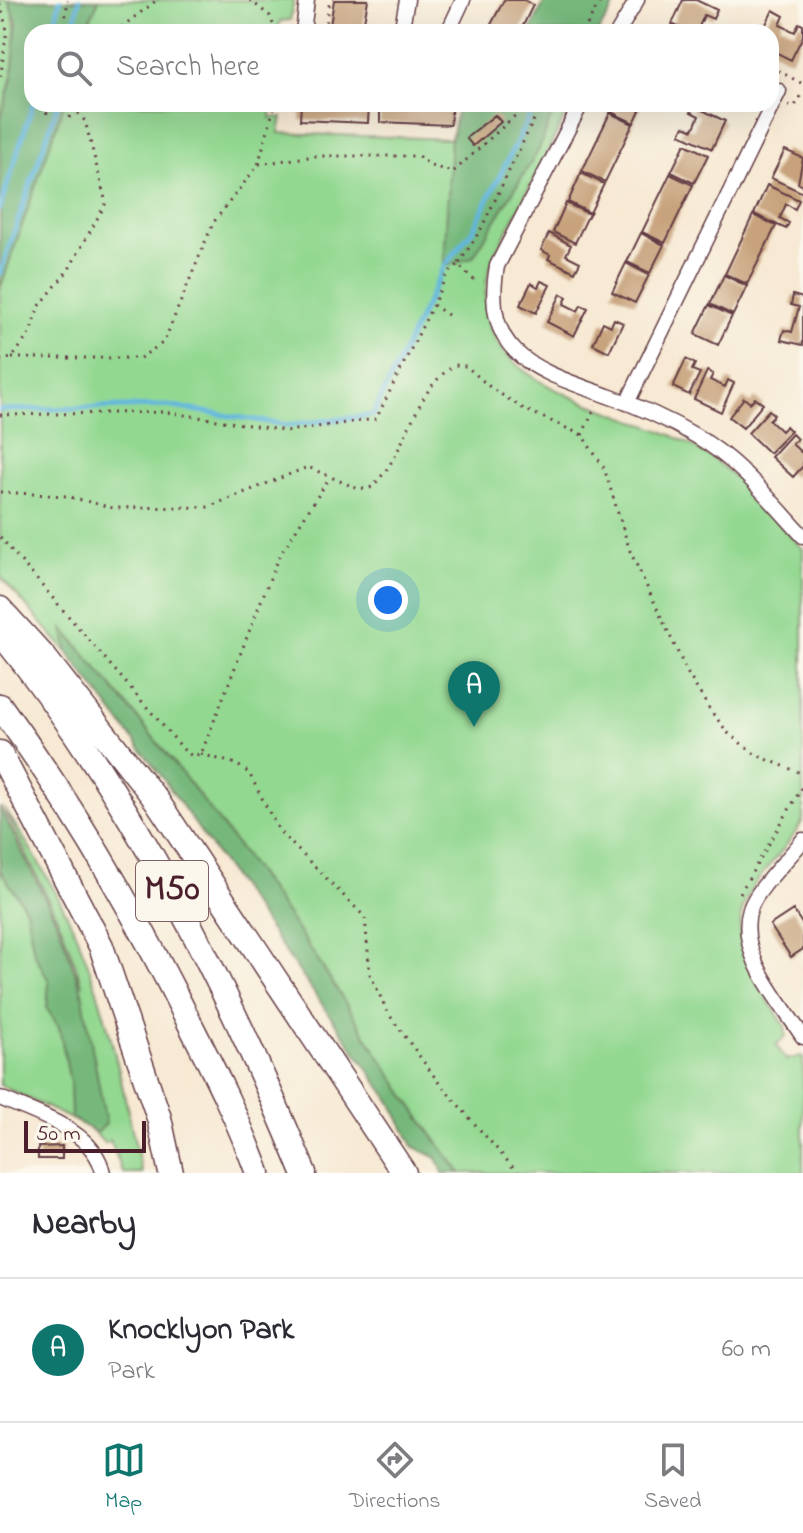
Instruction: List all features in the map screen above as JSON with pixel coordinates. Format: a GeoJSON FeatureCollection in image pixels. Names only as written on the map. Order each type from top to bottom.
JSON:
{"type":"FeatureCollection","features":[{"type":"Feature","properties":{"kind":"highway","name":"M50"},"geometry":{"type":"LineString","coordinates":[[0,609],[44,657],[157,801],[404,1173]]}},
{"type":"Feature","properties":{"kind":"highway","name":"M50"},"geometry":{"type":"LineString","coordinates":[[0,632],[102,773],[178,901],[249,1040],[304,1173]]}},
{"type":"Feature","properties":{"kind":"highway","name":"M50"},"geometry":{"type":"LineString","coordinates":[[0,706],[42,763],[121,889],[241,1126],[258,1173]]}},
{"type":"Feature","properties":{"kind":"highway","name":"M50"},"geometry":{"type":"LineString","coordinates":[[0,753],[101,946],[159,1118],[171,1173]]}},
{"type":"Feature","properties":{"kind":"street"},"geometry":{"type":"LineString","coordinates":[[304,24],[307,0]]}},
{"type":"Feature","properties":{"kind":"street"},"geometry":{"type":"LineString","coordinates":[[402,24],[407,0]]}},
{"type":"Feature","properties":{"kind":"street"},"geometry":{"type":"LineString","coordinates":[[452,24],[463,0]]}},
{"type":"Feature","properties":{"kind":"street"},"geometry":{"type":"LineString","coordinates":[[623,24],[637,0]]}},
{"type":"Feature","properties":{"kind":"street"},"geometry":{"type":"LineString","coordinates":[[577,112],[497,266],[494,287],[496,311],[503,335],[523,360],[545,374],[627,403],[698,437],[754,483],[803,536]]}},
{"type":"Feature","properties":{"kind":"street"},"geometry":{"type":"LineString","coordinates":[[627,403],[769,112]]}},
{"type":"Feature","properties":{"kind":"street"},"geometry":{"type":"LineString","coordinates":[[803,840],[750,908],[748,932],[749,950],[803,1037]]}},
{"type":"Feature","properties":{"kind":"street"},"geometry":{"type":"LineString","coordinates":[[0,1098],[78,1135],[100,1156],[103,1173]]}},
{"type":"Feature","properties":{"kind":"path"},"geometry":{"type":"LineString","coordinates":[[64,24],[68,0]]}},
{"type":"Feature","properties":{"kind":"path"},"geometry":{"type":"LineString","coordinates":[[126,24],[157,0]]}},
{"type":"Feature","properties":{"kind":"path"},"geometry":{"type":"LineString","coordinates":[[250,0],[270,16],[273,24]]}},
{"type":"Feature","properties":{"kind":"path"},"geometry":{"type":"LineString","coordinates":[[326,24],[330,0]]}},
{"type":"Feature","properties":{"kind":"path"},"geometry":{"type":"LineString","coordinates":[[588,24],[601,0]]}},
{"type":"Feature","properties":{"kind":"path"},"geometry":{"type":"LineString","coordinates":[[0,4],[7,30],[0,80]]}},
{"type":"Feature","properties":{"kind":"path"},"geometry":{"type":"LineString","coordinates":[[779,71],[803,84]]}},
{"type":"Feature","properties":{"kind":"path"},"geometry":{"type":"LineString","coordinates":[[787,106],[795,106],[803,91]]}},
{"type":"Feature","properties":{"kind":"path"},"geometry":{"type":"LineString","coordinates":[[47,112],[47,117]]}},
{"type":"Feature","properties":{"kind":"path"},"geometry":{"type":"LineString","coordinates":[[69,118],[71,112]]}},
{"type":"Feature","properties":{"kind":"path"},"geometry":{"type":"LineString","coordinates":[[12,358],[30,333],[38,308],[69,269],[106,203],[85,121],[78,112]]}},
{"type":"Feature","properties":{"kind":"path"},"geometry":{"type":"LineString","coordinates":[[0,360],[140,358],[164,342],[213,223],[258,165],[273,112]]}},
{"type":"Feature","properties":{"kind":"path"},"geometry":{"type":"LineString","coordinates":[[258,165],[315,156],[418,156],[431,166],[453,172],[519,112]]}},
{"type":"Feature","properties":{"kind":"path"},"geometry":{"type":"LineString","coordinates":[[0,415],[166,412],[287,431],[376,419],[447,274],[458,265],[481,229],[538,112]]}},
{"type":"Feature","properties":{"kind":"path"},"geometry":{"type":"LineString","coordinates":[[458,265],[474,280]]}},
{"type":"Feature","properties":{"kind":"path"},"geometry":{"type":"LineString","coordinates":[[433,305],[448,315]]}},
{"type":"Feature","properties":{"kind":"path"},"geometry":{"type":"LineString","coordinates":[[0,492],[66,496],[113,508],[181,509],[232,500],[308,467],[358,489],[370,488],[380,480],[432,383],[455,365],[466,366],[491,388],[524,409],[582,435],[604,468],[630,551],[688,674],[710,710],[729,734],[756,755],[803,774]]}},
{"type":"Feature","properties":{"kind":"path"},"geometry":{"type":"LineString","coordinates":[[582,435],[596,406]]}},
{"type":"Feature","properties":{"kind":"path"},"geometry":{"type":"LineString","coordinates":[[201,754],[278,558],[330,477]]}},
{"type":"Feature","properties":{"kind":"path"},"geometry":{"type":"LineString","coordinates":[[0,537],[184,750],[192,756],[201,754],[244,768],[279,831],[365,917],[370,974],[388,1013],[439,1083],[518,1173]]}},
{"type":"Feature","properties":{"kind":"path"},"geometry":{"type":"LineString","coordinates":[[797,802],[803,806]]}},
{"type":"Feature","properties":{"kind":"green space"},"geometry":{"type":"Polygon","coordinates":[[[0,0],[8,0],[16,45],[12,76],[0,121],[0,0]]]}},
{"type":"Feature","properties":{"kind":"green space"},"geometry":{"type":"Polygon","coordinates":[[[8,0],[99,0],[88,24],[24,24],[24,112],[61,112],[0,289],[0,121],[12,78],[17,21],[8,0]]]}},
{"type":"Feature","properties":{"kind":"green space"},"geometry":{"type":"Polygon","coordinates":[[[82,0],[294,0],[290,20],[280,21],[279,24],[78,24],[82,0]]]}},
{"type":"Feature","properties":{"kind":"green space"},"geometry":{"type":"Polygon","coordinates":[[[545,0],[618,0],[603,24],[534,24],[545,0]]]}},
{"type":"Feature","properties":{"kind":"green space"},"geometry":{"type":"Polygon","coordinates":[[[57,112],[271,112],[271,118],[282,117],[279,133],[451,139],[444,266],[473,257],[538,151],[553,112],[567,112],[490,267],[486,309],[497,341],[519,367],[551,387],[662,431],[709,456],[738,481],[803,549],[803,820],[751,890],[740,926],[747,961],[764,995],[785,1026],[786,1036],[776,1045],[786,1060],[803,1056],[803,1173],[461,1173],[400,1088],[277,901],[189,782],[64,630],[68,653],[0,576],[0,289],[57,112]]]}},
{"type":"Feature","properties":{"kind":"green space"},"geometry":{"type":"Polygon","coordinates":[[[456,112],[553,112],[538,151],[473,257],[444,267],[451,139],[456,112]]]}},
{"type":"Feature","properties":{"kind":"green space"},"geometry":{"type":"Polygon","coordinates":[[[63,628],[248,860],[305,941],[419,1117],[461,1173],[443,1173],[437,1158],[413,1146],[391,1102],[159,773],[68,653],[63,628]]]}},
{"type":"Feature","properties":{"kind":"green space"},"geometry":{"type":"Polygon","coordinates":[[[0,807],[60,928],[82,992],[106,1124],[97,1133],[71,1118],[70,1082],[59,1027],[47,1009],[49,981],[34,953],[26,909],[0,870],[0,807]]]}},
{"type":"Feature","properties":{"kind":"green space"},"geometry":{"type":"Polygon","coordinates":[[[4,808],[50,881],[86,959],[111,1038],[142,1173],[123,1173],[110,1140],[105,1144],[90,1128],[0,1085],[0,831],[83,986],[62,928],[4,808]]]}},
{"type":"Feature","properties":{"kind":"building"},"geometry":{"type":"Polygon","coordinates":[[[334,0],[368,0],[364,24],[330,24],[334,0]]]}},
{"type":"Feature","properties":{"kind":"building"},"geometry":{"type":"Polygon","coordinates":[[[504,0],[524,0],[533,5],[524,24],[491,24],[504,0]]]}},
{"type":"Feature","properties":{"kind":"building"},"geometry":{"type":"Polygon","coordinates":[[[683,0],[696,0],[717,10],[713,19],[704,15],[700,24],[672,24],[683,0]]]}},
{"type":"Feature","properties":{"kind":"building"},"geometry":{"type":"Polygon","coordinates":[[[773,10],[784,16],[780,25],[795,32],[799,23],[803,25],[803,36],[791,60],[779,54],[779,24],[766,24],[773,10]]]}},
{"type":"Feature","properties":{"kind":"building"},"geometry":{"type":"Polygon","coordinates":[[[300,112],[369,112],[368,123],[300,120],[300,112]]]}},
{"type":"Feature","properties":{"kind":"building"},"geometry":{"type":"Polygon","coordinates":[[[380,112],[451,112],[450,125],[380,122],[380,112]]]}},
{"type":"Feature","properties":{"kind":"building"},"geometry":{"type":"Polygon","coordinates":[[[611,112],[639,112],[634,123],[611,112]]]}},
{"type":"Feature","properties":{"kind":"building"},"geometry":{"type":"Polygon","coordinates":[[[691,112],[706,112],[725,121],[712,149],[680,134],[684,126],[693,130],[699,116],[691,112]]]}},
{"type":"Feature","properties":{"kind":"building"},"geometry":{"type":"Polygon","coordinates":[[[610,113],[633,124],[605,182],[582,171],[610,113]]]}},
{"type":"Feature","properties":{"kind":"building"},"geometry":{"type":"Polygon","coordinates":[[[495,115],[501,122],[473,146],[466,138],[495,115]]]}},
{"type":"Feature","properties":{"kind":"building"},"geometry":{"type":"Polygon","coordinates":[[[685,144],[708,155],[694,183],[671,172],[685,144]]]}},
{"type":"Feature","properties":{"kind":"building"},"geometry":{"type":"Polygon","coordinates":[[[785,150],[803,158],[798,183],[803,186],[803,193],[771,178],[785,150]]]}},
{"type":"Feature","properties":{"kind":"building"},"geometry":{"type":"Polygon","coordinates":[[[581,173],[604,184],[590,213],[568,202],[581,173]]]}},
{"type":"Feature","properties":{"kind":"building"},"geometry":{"type":"Polygon","coordinates":[[[670,174],[693,185],[665,243],[642,232],[670,174]]]}},
{"type":"Feature","properties":{"kind":"building"},"geometry":{"type":"Polygon","coordinates":[[[767,185],[799,200],[795,209],[786,204],[780,218],[789,223],[786,229],[754,214],[767,185]]]}},
{"type":"Feature","properties":{"kind":"building"},"geometry":{"type":"Polygon","coordinates":[[[566,203],[589,214],[575,243],[553,232],[566,203]]]}},
{"type":"Feature","properties":{"kind":"building"},"geometry":{"type":"Polygon","coordinates":[[[753,215],[776,226],[747,284],[725,274],[753,215]]]}},
{"type":"Feature","properties":{"kind":"building"},"geometry":{"type":"Polygon","coordinates":[[[549,233],[571,245],[566,255],[580,262],[575,272],[548,259],[550,255],[541,250],[549,233]]]}},
{"type":"Feature","properties":{"kind":"building"},"geometry":{"type":"Polygon","coordinates":[[[641,233],[664,245],[650,273],[627,262],[641,233]]]}},
{"type":"Feature","properties":{"kind":"building"},"geometry":{"type":"Polygon","coordinates":[[[626,263],[649,275],[635,303],[612,292],[626,263]]]}},
{"type":"Feature","properties":{"kind":"building"},"geometry":{"type":"Polygon","coordinates":[[[724,275],[747,286],[733,315],[710,304],[724,275]]]}},
{"type":"Feature","properties":{"kind":"building"},"geometry":{"type":"Polygon","coordinates":[[[541,281],[550,285],[536,313],[520,305],[531,283],[538,287],[541,281]]]}},
{"type":"Feature","properties":{"kind":"building"},"geometry":{"type":"Polygon","coordinates":[[[561,294],[567,297],[564,304],[578,311],[581,305],[588,308],[574,336],[547,322],[561,294]]]}},
{"type":"Feature","properties":{"kind":"building"},"geometry":{"type":"Polygon","coordinates":[[[793,295],[803,298],[803,345],[781,340],[784,330],[792,332],[799,307],[791,305],[793,295]]]}},
{"type":"Feature","properties":{"kind":"building"},"geometry":{"type":"Polygon","coordinates":[[[709,305],[732,316],[718,345],[695,334],[709,305]]]}},
{"type":"Feature","properties":{"kind":"building"},"geometry":{"type":"Polygon","coordinates":[[[614,319],[623,323],[609,352],[593,344],[603,322],[611,326],[614,319]]]}},
{"type":"Feature","properties":{"kind":"building"},"geometry":{"type":"Polygon","coordinates":[[[686,359],[695,364],[692,370],[700,373],[689,395],[673,387],[686,359]]]}},
{"type":"Feature","properties":{"kind":"building"},"geometry":{"type":"Polygon","coordinates":[[[707,371],[713,374],[710,380],[725,387],[728,380],[734,383],[721,412],[694,399],[707,371]]]}},
{"type":"Feature","properties":{"kind":"building"},"geometry":{"type":"Polygon","coordinates":[[[744,398],[750,403],[755,398],[763,404],[743,428],[729,417],[744,398]]]}},
{"type":"Feature","properties":{"kind":"building"},"geometry":{"type":"Polygon","coordinates":[[[769,410],[774,415],[769,420],[781,431],[786,426],[791,431],[769,453],[748,433],[769,410]]]}},
{"type":"Feature","properties":{"kind":"building"},"geometry":{"type":"Polygon","coordinates":[[[792,434],[797,439],[792,444],[803,454],[803,466],[793,477],[771,457],[792,434]]]}},
{"type":"Feature","properties":{"kind":"building"},"geometry":{"type":"Polygon","coordinates":[[[793,910],[803,925],[803,949],[791,957],[770,925],[793,910]]]}},
{"type":"Feature","properties":{"kind":"building"},"geometry":{"type":"Polygon","coordinates":[[[62,1146],[62,1159],[38,1159],[38,1147],[62,1146]]]}},
{"type":"Feature","properties":{"kind":"waterway"},"geometry":{"type":"LineString","coordinates":[[55,24],[60,0]]}},
{"type":"Feature","properties":{"kind":"waterway"},"geometry":{"type":"LineString","coordinates":[[74,24],[79,0]]}},
{"type":"Feature","properties":{"kind":"waterway"},"geometry":{"type":"LineString","coordinates":[[0,208],[30,112]]}},
{"type":"Feature","properties":{"kind":"waterway"},"geometry":{"type":"LineString","coordinates":[[0,273],[55,112]]}},
{"type":"Feature","properties":{"kind":"waterway"},"geometry":{"type":"LineString","coordinates":[[0,410],[167,406],[287,425],[373,415],[444,267],[474,228],[530,115]]}},
{"type":"Feature","properties":{"kind":"place","name":"Knocklyon Park"},"geometry":{"type":"Point","coordinates":[474,727]}}]}
